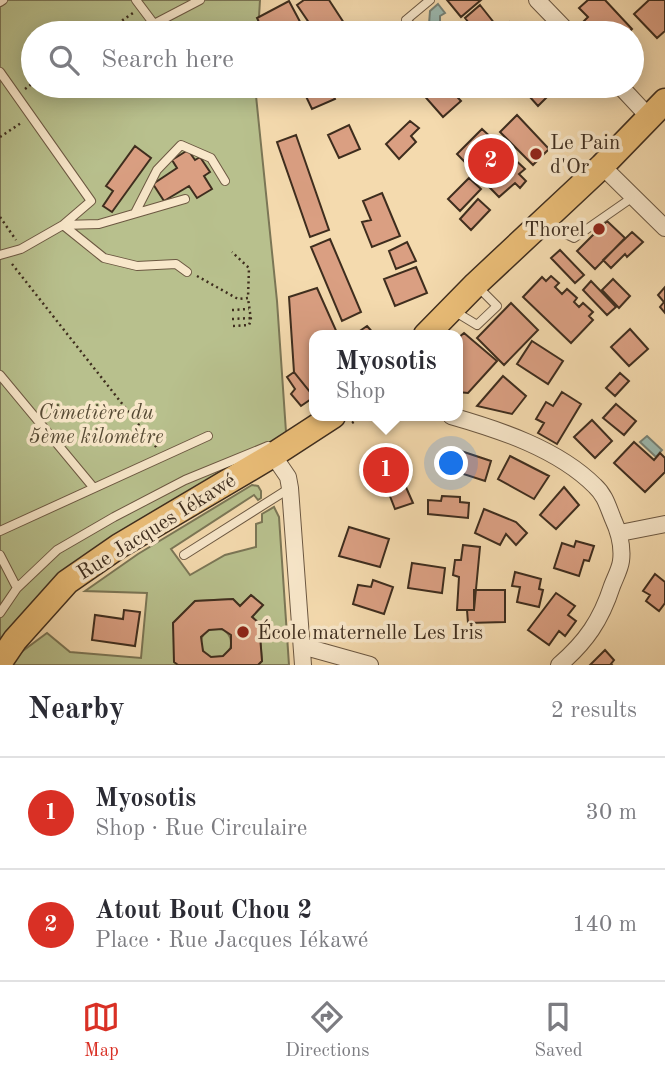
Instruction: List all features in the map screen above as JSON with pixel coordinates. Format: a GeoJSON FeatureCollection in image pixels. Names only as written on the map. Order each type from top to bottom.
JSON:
{"type":"FeatureCollection","features":[{"type":"Feature","properties":{"kind":"main road"},"geometry":{"type":"LineString","coordinates":[[431,330],[476,284],[603,166],[657,109]]}},
{"type":"Feature","properties":{"kind":"main road","name":"Rue Jacques Iékawé"},"geometry":{"type":"LineString","coordinates":[[0,662],[15,640],[66,582],[119,546],[301,436],[341,421]]}},
{"type":"Feature","properties":{"kind":"street"},"geometry":{"type":"LineString","coordinates":[[537,0],[557,21]]}},
{"type":"Feature","properties":{"kind":"street"},"geometry":{"type":"LineString","coordinates":[[639,98],[657,109]]}},
{"type":"Feature","properties":{"kind":"street"},"geometry":{"type":"LineString","coordinates":[[603,166],[665,228]]}},
{"type":"Feature","properties":{"kind":"street"},"geometry":{"type":"LineString","coordinates":[[463,420],[520,440],[573,468],[597,487],[620,533],[621,561],[599,618],[581,647],[559,665]]}},
{"type":"Feature","properties":{"kind":"street"},"geometry":{"type":"LineString","coordinates":[[273,455],[288,477],[290,488],[303,665]]}},
{"type":"Feature","properties":{"kind":"street"},"geometry":{"type":"LineString","coordinates":[[620,533],[665,524]]}},
{"type":"Feature","properties":{"kind":"street"},"geometry":{"type":"LineString","coordinates":[[302,646],[370,665]]}},
{"type":"Feature","properties":{"kind":"lane"},"geometry":{"type":"LineString","coordinates":[[160,21],[200,0]]}},
{"type":"Feature","properties":{"kind":"lane"},"geometry":{"type":"LineString","coordinates":[[407,21],[430,0]]}},
{"type":"Feature","properties":{"kind":"lane"},"geometry":{"type":"LineString","coordinates":[[139,4],[152,21]]}},
{"type":"Feature","properties":{"kind":"lane"},"geometry":{"type":"LineString","coordinates":[[0,72],[91,201],[63,225],[21,249],[2,254]]}},
{"type":"Feature","properties":{"kind":"lane"},"geometry":{"type":"LineString","coordinates":[[135,213],[157,170],[181,145],[211,158],[225,181]]}},
{"type":"Feature","properties":{"kind":"lane"},"geometry":{"type":"LineString","coordinates":[[542,223],[575,238],[634,197]]}},
{"type":"Feature","properties":{"kind":"lane"},"geometry":{"type":"LineString","coordinates":[[63,225],[99,224],[185,199]]}},
{"type":"Feature","properties":{"kind":"lane"},"geometry":{"type":"LineString","coordinates":[[63,225],[104,258],[137,266],[176,264],[187,272]]}},
{"type":"Feature","properties":{"kind":"lane"},"geometry":{"type":"LineString","coordinates":[[0,375],[93,487]]}},
{"type":"Feature","properties":{"kind":"lane"},"geometry":{"type":"LineString","coordinates":[[0,531],[208,436]]}},
{"type":"Feature","properties":{"kind":"lane"},"geometry":{"type":"LineString","coordinates":[[0,613],[17,587],[57,550],[185,480],[255,450],[301,436]]}},
{"type":"Feature","properties":{"kind":"lane"},"geometry":{"type":"LineString","coordinates":[[184,555],[290,488]]}},
{"type":"Feature","properties":{"kind":"lane"},"geometry":{"type":"LineString","coordinates":[[0,555],[17,587]]}},
{"type":"Feature","properties":{"kind":"path"},"geometry":{"type":"LineString","coordinates":[[118,21],[139,4]]}},
{"type":"Feature","properties":{"kind":"path"},"geometry":{"type":"LineString","coordinates":[[0,137],[32,116]]}},
{"type":"Feature","properties":{"kind":"path"},"geometry":{"type":"LineString","coordinates":[[0,217],[21,249]]}},
{"type":"Feature","properties":{"kind":"path"},"geometry":{"type":"LineString","coordinates":[[232,252],[248,268],[251,318],[249,325],[233,326]]}},
{"type":"Feature","properties":{"kind":"path"},"geometry":{"type":"LineString","coordinates":[[2,254],[164,456]]}},
{"type":"Feature","properties":{"kind":"path"},"geometry":{"type":"LineString","coordinates":[[187,272],[207,280],[238,299],[248,298]]}},
{"type":"Feature","properties":{"kind":"path"},"geometry":{"type":"LineString","coordinates":[[232,310],[250,309]]}},
{"type":"Feature","properties":{"kind":"path"},"geometry":{"type":"LineString","coordinates":[[232,319],[251,318]]}},
{"type":"Feature","properties":{"kind":"green space","name":"Cimetière du 5ème kilomètre"},"geometry":{"type":"Polygon","coordinates":[[[0,0],[260,0],[259,21],[21,21],[21,98],[256,98],[277,301],[286,432],[301,436],[119,546],[0,662],[0,0]]]}},
{"type":"Feature","properties":{"kind":"green space"},"geometry":{"type":"Polygon","coordinates":[[[252,485],[258,486],[261,498],[258,500],[254,495],[171,549],[190,575],[225,555],[256,547],[256,524],[262,522],[262,514],[274,507],[279,517],[289,665],[258,665],[262,661],[259,623],[252,617],[263,605],[251,595],[240,606],[233,599],[195,601],[173,623],[178,665],[12,665],[20,653],[47,633],[70,652],[141,658],[147,593],[85,591],[138,554],[252,485]]]}},
{"type":"Feature","properties":{"kind":"green space"},"geometry":{"type":"Polygon","coordinates":[[[216,628],[226,633],[231,643],[226,653],[216,658],[206,653],[201,643],[206,633],[216,628]]]}},
{"type":"Feature","properties":{"kind":"water"},"geometry":{"type":"Polygon","coordinates":[[[438,4],[445,13],[440,16],[440,21],[429,21],[430,11],[438,4]]]}},
{"type":"Feature","properties":{"kind":"water"},"geometry":{"type":"Polygon","coordinates":[[[647,436],[662,450],[656,457],[640,442],[647,436]]]}},
{"type":"Feature","properties":{"kind":"building"},"geometry":{"type":"Polygon","coordinates":[[[304,0],[329,0],[343,21],[308,21],[297,5],[304,0]]]}},
{"type":"Feature","properties":{"kind":"building"},"geometry":{"type":"Polygon","coordinates":[[[447,0],[481,0],[461,17],[447,0]]]}},
{"type":"Feature","properties":{"kind":"building"},"geometry":{"type":"Polygon","coordinates":[[[588,0],[605,0],[625,21],[584,21],[588,17],[579,8],[588,0]]]}},
{"type":"Feature","properties":{"kind":"building"},"geometry":{"type":"Polygon","coordinates":[[[649,0],[665,0],[665,31],[657,38],[644,21],[634,14],[649,0]]]}},
{"type":"Feature","properties":{"kind":"building"},"geometry":{"type":"Polygon","coordinates":[[[289,1],[300,21],[258,21],[257,18],[289,1]]]}},
{"type":"Feature","properties":{"kind":"building"},"geometry":{"type":"Polygon","coordinates":[[[480,5],[493,21],[467,21],[465,18],[480,5]]]}},
{"type":"Feature","properties":{"kind":"building"},"geometry":{"type":"Polygon","coordinates":[[[307,98],[335,99],[312,109],[307,98]]]}},
{"type":"Feature","properties":{"kind":"building"},"geometry":{"type":"Polygon","coordinates":[[[426,98],[458,98],[461,101],[443,117],[426,98]]]}},
{"type":"Feature","properties":{"kind":"building"},"geometry":{"type":"Polygon","coordinates":[[[531,98],[546,98],[538,106],[531,98]]]}},
{"type":"Feature","properties":{"kind":"building"},"geometry":{"type":"Polygon","coordinates":[[[517,115],[549,149],[533,165],[500,132],[517,115]]]}},
{"type":"Feature","properties":{"kind":"building"},"geometry":{"type":"Polygon","coordinates":[[[410,121],[419,128],[411,136],[416,142],[399,159],[386,144],[410,121]]]}},
{"type":"Feature","properties":{"kind":"building"},"geometry":{"type":"Polygon","coordinates":[[[349,125],[360,149],[339,158],[328,135],[349,125]]]}},
{"type":"Feature","properties":{"kind":"building"},"geometry":{"type":"Polygon","coordinates":[[[482,129],[525,169],[519,174],[526,181],[520,188],[515,183],[499,197],[457,154],[482,129]]]}},
{"type":"Feature","properties":{"kind":"building"},"geometry":{"type":"Polygon","coordinates":[[[296,135],[329,230],[310,237],[277,142],[296,135]]]}},
{"type":"Feature","properties":{"kind":"building"},"geometry":{"type":"Polygon","coordinates":[[[135,146],[151,158],[112,212],[103,206],[113,191],[106,186],[135,146]]]}},
{"type":"Feature","properties":{"kind":"building"},"geometry":{"type":"Polygon","coordinates":[[[188,150],[195,160],[200,157],[210,172],[204,176],[212,189],[197,198],[189,186],[164,201],[153,184],[177,168],[172,160],[188,150]]]}},
{"type":"Feature","properties":{"kind":"building"},"geometry":{"type":"Polygon","coordinates":[[[469,178],[481,189],[460,211],[448,199],[469,178]]]}},
{"type":"Feature","properties":{"kind":"building"},"geometry":{"type":"Polygon","coordinates":[[[382,193],[400,236],[372,247],[362,222],[371,220],[363,201],[382,193]]]}},
{"type":"Feature","properties":{"kind":"building"},"geometry":{"type":"Polygon","coordinates":[[[478,199],[490,210],[471,230],[460,219],[478,199]]]}},
{"type":"Feature","properties":{"kind":"building"},"geometry":{"type":"Polygon","coordinates":[[[607,221],[625,238],[595,269],[577,251],[607,221]]]}},
{"type":"Feature","properties":{"kind":"building"},"geometry":{"type":"Polygon","coordinates":[[[632,232],[643,242],[611,268],[603,260],[632,232]]]}},
{"type":"Feature","properties":{"kind":"building"},"geometry":{"type":"Polygon","coordinates":[[[330,239],[361,312],[342,321],[311,247],[330,239]]]}},
{"type":"Feature","properties":{"kind":"building"},"geometry":{"type":"Polygon","coordinates":[[[407,242],[416,261],[396,269],[389,251],[407,242]]]}},
{"type":"Feature","properties":{"kind":"building"},"geometry":{"type":"Polygon","coordinates":[[[560,250],[584,275],[575,283],[551,258],[560,250]]]}},
{"type":"Feature","properties":{"kind":"building"},"geometry":{"type":"Polygon","coordinates":[[[416,267],[427,293],[395,306],[384,279],[416,267]]]}},
{"type":"Feature","properties":{"kind":"building"},"geometry":{"type":"Polygon","coordinates":[[[551,276],[559,283],[555,287],[562,294],[567,289],[577,298],[574,302],[579,307],[583,303],[593,312],[589,316],[593,320],[571,343],[523,297],[542,277],[546,281],[551,276]]]}},
{"type":"Feature","properties":{"kind":"building"},"geometry":{"type":"Polygon","coordinates":[[[613,279],[630,296],[619,308],[602,290],[613,279]]]}},
{"type":"Feature","properties":{"kind":"building"},"geometry":{"type":"Polygon","coordinates":[[[591,281],[616,307],[607,315],[583,290],[591,281]]]}},
{"type":"Feature","properties":{"kind":"building"},"geometry":{"type":"Polygon","coordinates":[[[665,287],[665,313],[660,307],[664,302],[658,295],[665,287]]]}},
{"type":"Feature","properties":{"kind":"building"},"geometry":{"type":"Polygon","coordinates":[[[317,288],[336,330],[309,330],[309,391],[294,372],[289,297],[317,288]]]}},
{"type":"Feature","properties":{"kind":"building"},"geometry":{"type":"Polygon","coordinates":[[[511,303],[538,330],[504,365],[477,338],[511,303]]]}},
{"type":"Feature","properties":{"kind":"building"},"geometry":{"type":"Polygon","coordinates":[[[630,329],[648,349],[629,366],[611,347],[630,329]]]}},
{"type":"Feature","properties":{"kind":"building"},"geometry":{"type":"Polygon","coordinates":[[[463,334],[497,361],[468,393],[463,392],[463,334]]]}},
{"type":"Feature","properties":{"kind":"building"},"geometry":{"type":"Polygon","coordinates":[[[532,341],[563,361],[548,384],[517,364],[532,341]]]}},
{"type":"Feature","properties":{"kind":"building"},"geometry":{"type":"Polygon","coordinates":[[[294,372],[309,391],[309,400],[301,406],[291,394],[295,389],[287,377],[294,372]]]}},
{"type":"Feature","properties":{"kind":"building"},"geometry":{"type":"Polygon","coordinates":[[[620,373],[629,381],[615,396],[606,388],[620,373]]]}},
{"type":"Feature","properties":{"kind":"building"},"geometry":{"type":"Polygon","coordinates":[[[503,376],[526,396],[512,414],[477,406],[503,376]]]}},
{"type":"Feature","properties":{"kind":"building"},"geometry":{"type":"Polygon","coordinates":[[[562,392],[581,404],[557,444],[538,433],[544,423],[536,419],[546,402],[553,406],[562,392]]]}},
{"type":"Feature","properties":{"kind":"building"},"geometry":{"type":"Polygon","coordinates":[[[616,404],[636,421],[624,435],[603,418],[616,404]]]}},
{"type":"Feature","properties":{"kind":"building"},"geometry":{"type":"Polygon","coordinates":[[[592,420],[612,441],[595,458],[574,437],[592,420]]]}},
{"type":"Feature","properties":{"kind":"building"},"geometry":{"type":"Polygon","coordinates":[[[634,442],[654,460],[660,453],[665,458],[665,472],[645,492],[614,463],[634,442]]]}},
{"type":"Feature","properties":{"kind":"building"},"geometry":{"type":"Polygon","coordinates":[[[455,449],[491,461],[485,481],[448,469],[450,466],[443,464],[448,451],[454,452],[455,449]]]}},
{"type":"Feature","properties":{"kind":"building"},"geometry":{"type":"Polygon","coordinates":[[[510,456],[549,476],[534,499],[498,479],[510,456]]]}},
{"type":"Feature","properties":{"kind":"building"},"geometry":{"type":"Polygon","coordinates":[[[393,458],[413,503],[395,509],[377,463],[393,458]]]}},
{"type":"Feature","properties":{"kind":"building"},"geometry":{"type":"Polygon","coordinates":[[[564,487],[579,505],[556,529],[540,515],[564,487]]]}},
{"type":"Feature","properties":{"kind":"building"},"geometry":{"type":"Polygon","coordinates":[[[442,496],[460,497],[460,502],[469,503],[468,518],[428,514],[428,500],[441,501],[442,496]]]}},
{"type":"Feature","properties":{"kind":"building"},"geometry":{"type":"Polygon","coordinates":[[[484,509],[516,522],[527,533],[516,545],[506,534],[500,545],[475,533],[484,509]]]}},
{"type":"Feature","properties":{"kind":"building"},"geometry":{"type":"Polygon","coordinates":[[[349,527],[389,539],[380,567],[339,556],[349,527]]]}},
{"type":"Feature","properties":{"kind":"building"},"geometry":{"type":"Polygon","coordinates":[[[576,541],[594,546],[589,561],[584,560],[579,576],[554,568],[562,543],[574,547],[576,541]]]}},
{"type":"Feature","properties":{"kind":"building"},"geometry":{"type":"Polygon","coordinates":[[[463,545],[480,547],[474,610],[457,610],[459,577],[453,575],[455,560],[461,560],[463,545]]]}},
{"type":"Feature","properties":{"kind":"building"},"geometry":{"type":"Polygon","coordinates":[[[412,563],[445,568],[442,593],[408,588],[412,563]]]}},
{"type":"Feature","properties":{"kind":"building"},"geometry":{"type":"Polygon","coordinates":[[[515,572],[541,579],[539,589],[543,590],[539,607],[517,602],[520,587],[512,586],[515,572]]]}},
{"type":"Feature","properties":{"kind":"building"},"geometry":{"type":"Polygon","coordinates":[[[655,574],[665,582],[665,603],[659,611],[646,601],[650,595],[643,591],[655,574]]]}},
{"type":"Feature","properties":{"kind":"building"},"geometry":{"type":"Polygon","coordinates":[[[373,580],[393,587],[384,614],[353,604],[358,585],[371,587],[373,580]]]}},
{"type":"Feature","properties":{"kind":"building"},"geometry":{"type":"Polygon","coordinates":[[[474,590],[505,590],[505,622],[468,623],[467,610],[474,610],[474,590]]]}},
{"type":"Feature","properties":{"kind":"building"},"geometry":{"type":"Polygon","coordinates":[[[556,593],[575,606],[568,615],[576,621],[565,636],[559,631],[549,645],[528,630],[556,593]]]}},
{"type":"Feature","properties":{"kind":"building","name":"École maternelle Les Iris"},"geometry":{"type":"Polygon","coordinates":[[[251,595],[263,605],[252,617],[259,623],[262,661],[258,665],[178,665],[174,662],[173,623],[195,601],[233,599],[240,606],[251,595]],[[222,629],[209,630],[201,637],[203,651],[211,657],[223,656],[231,648],[231,635],[222,629]]]}},
{"type":"Feature","properties":{"kind":"building"},"geometry":{"type":"Polygon","coordinates":[[[124,610],[140,612],[135,646],[92,640],[95,615],[123,619],[124,610]]]}},
{"type":"Feature","properties":{"kind":"building"},"geometry":{"type":"Polygon","coordinates":[[[605,650],[614,660],[612,665],[590,665],[605,650]]]}},
{"type":"Feature","properties":{"kind":"place","name":"Le Pain d'Or"},"geometry":{"type":"Point","coordinates":[536,154]}},
{"type":"Feature","properties":{"kind":"place","name":"Atout Bout Chou 2"},"geometry":{"type":"Point","coordinates":[491,161]}},
{"type":"Feature","properties":{"kind":"place","name":"Thorel"},"geometry":{"type":"Point","coordinates":[599,229]}},
{"type":"Feature","properties":{"kind":"place","name":"Myosotis"},"geometry":{"type":"Point","coordinates":[386,470]}},
{"type":"Feature","properties":{"kind":"place","name":"École maternelle Les Iris"},"geometry":{"type":"Point","coordinates":[243,632]}}]}
